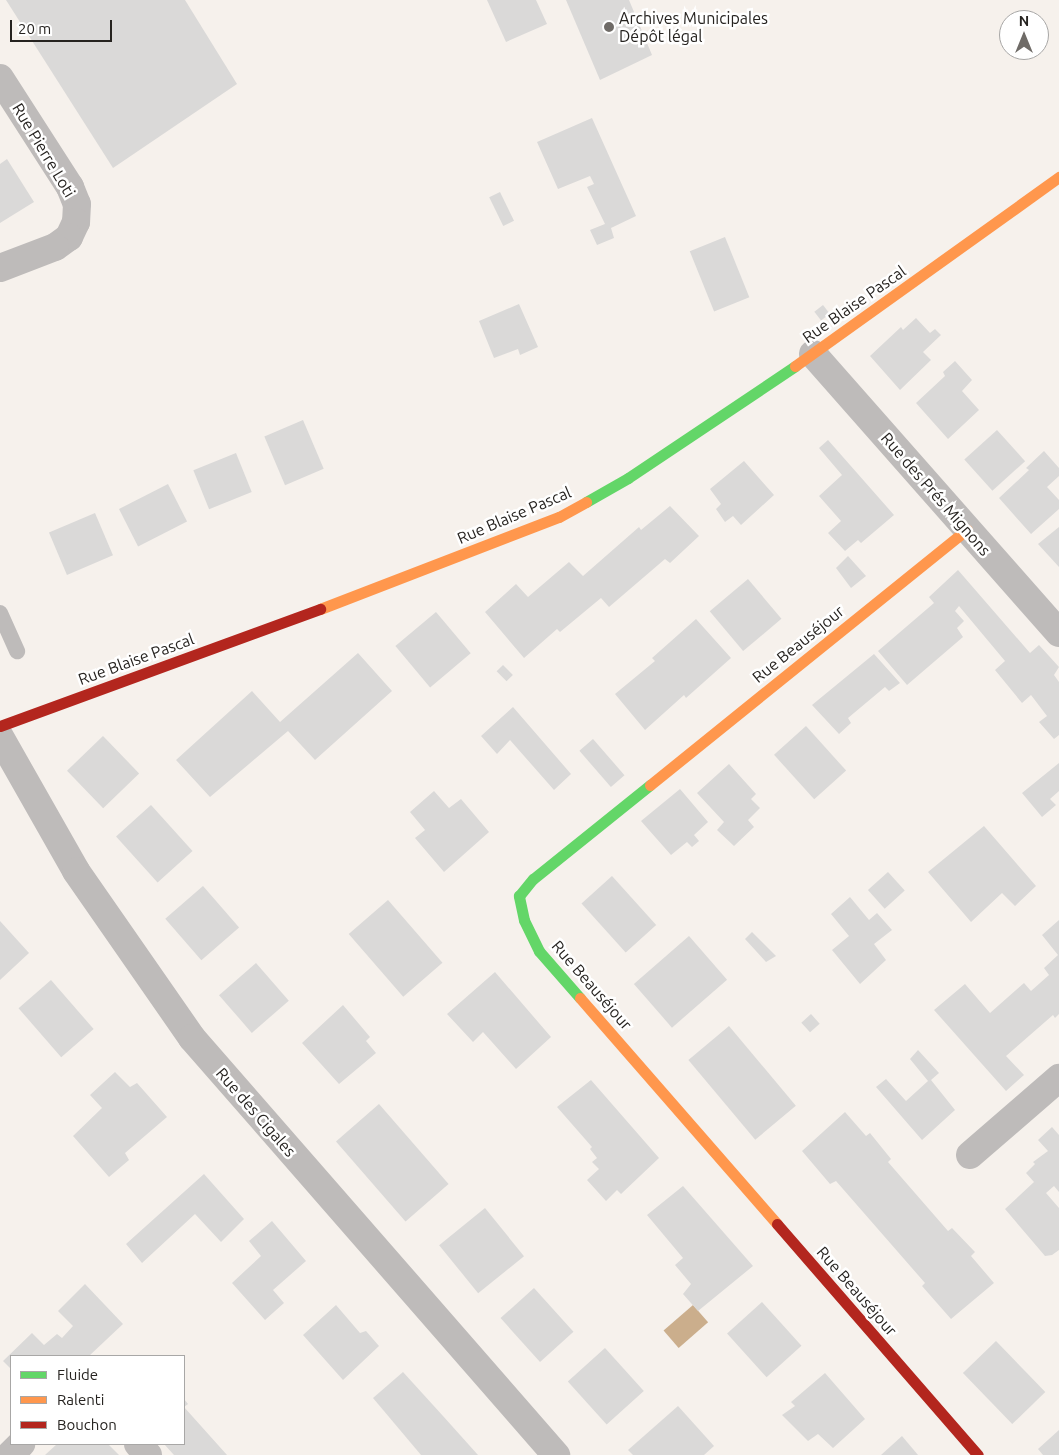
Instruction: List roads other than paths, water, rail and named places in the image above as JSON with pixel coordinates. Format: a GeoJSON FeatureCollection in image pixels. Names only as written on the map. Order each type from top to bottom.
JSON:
{"type":"FeatureCollection","features":[{"type":"Feature","properties":{"kind":"street","name":"Rue Pierre Loti"},"geometry":{"type":"LineString","coordinates":[[0,78],[70,187],[77,204],[76,222],[69,237],[55,247],[0,268]]}},
{"type":"Feature","properties":{"kind":"street","name":"Rue Blaise Pascal"},"geometry":{"type":"LineString","coordinates":[[0,726],[415,574],[558,517],[628,478],[813,354],[1059,177]]}},
{"type":"Feature","properties":{"kind":"street","name":"Rue des Prés Mignons"},"geometry":{"type":"LineString","coordinates":[[813,354],[1059,633]]}},
{"type":"Feature","properties":{"kind":"street","name":"Rue Beauséjour"},"geometry":{"type":"LineString","coordinates":[[967,528],[533,879],[519,896],[524,920],[539,951],[978,1455]]}},
{"type":"Feature","properties":{"kind":"street","name":"Rue des Cigales"},"geometry":{"type":"LineString","coordinates":[[0,736],[76,871],[192,1038],[556,1455]]}},
{"type":"Feature","properties":{"kind":"street"},"geometry":{"type":"LineString","coordinates":[[970,1154],[1059,1078]]}},
{"type":"Feature","properties":{"kind":"street"},"geometry":{"type":"LineString","coordinates":[[10,1455],[20,1445]]}},
{"type":"Feature","properties":{"kind":"street"},"geometry":{"type":"LineString","coordinates":[[139,1445],[148,1455]]}},
{"type":"Feature","properties":{"kind":"lane"},"geometry":{"type":"LineString","coordinates":[[0,613],[17,651]]}},
{"type":"Feature","properties":{"kind":"place","name":"Archives Municipales Dépôt légal"},"geometry":{"type":"Point","coordinates":[609,27]}}]}
